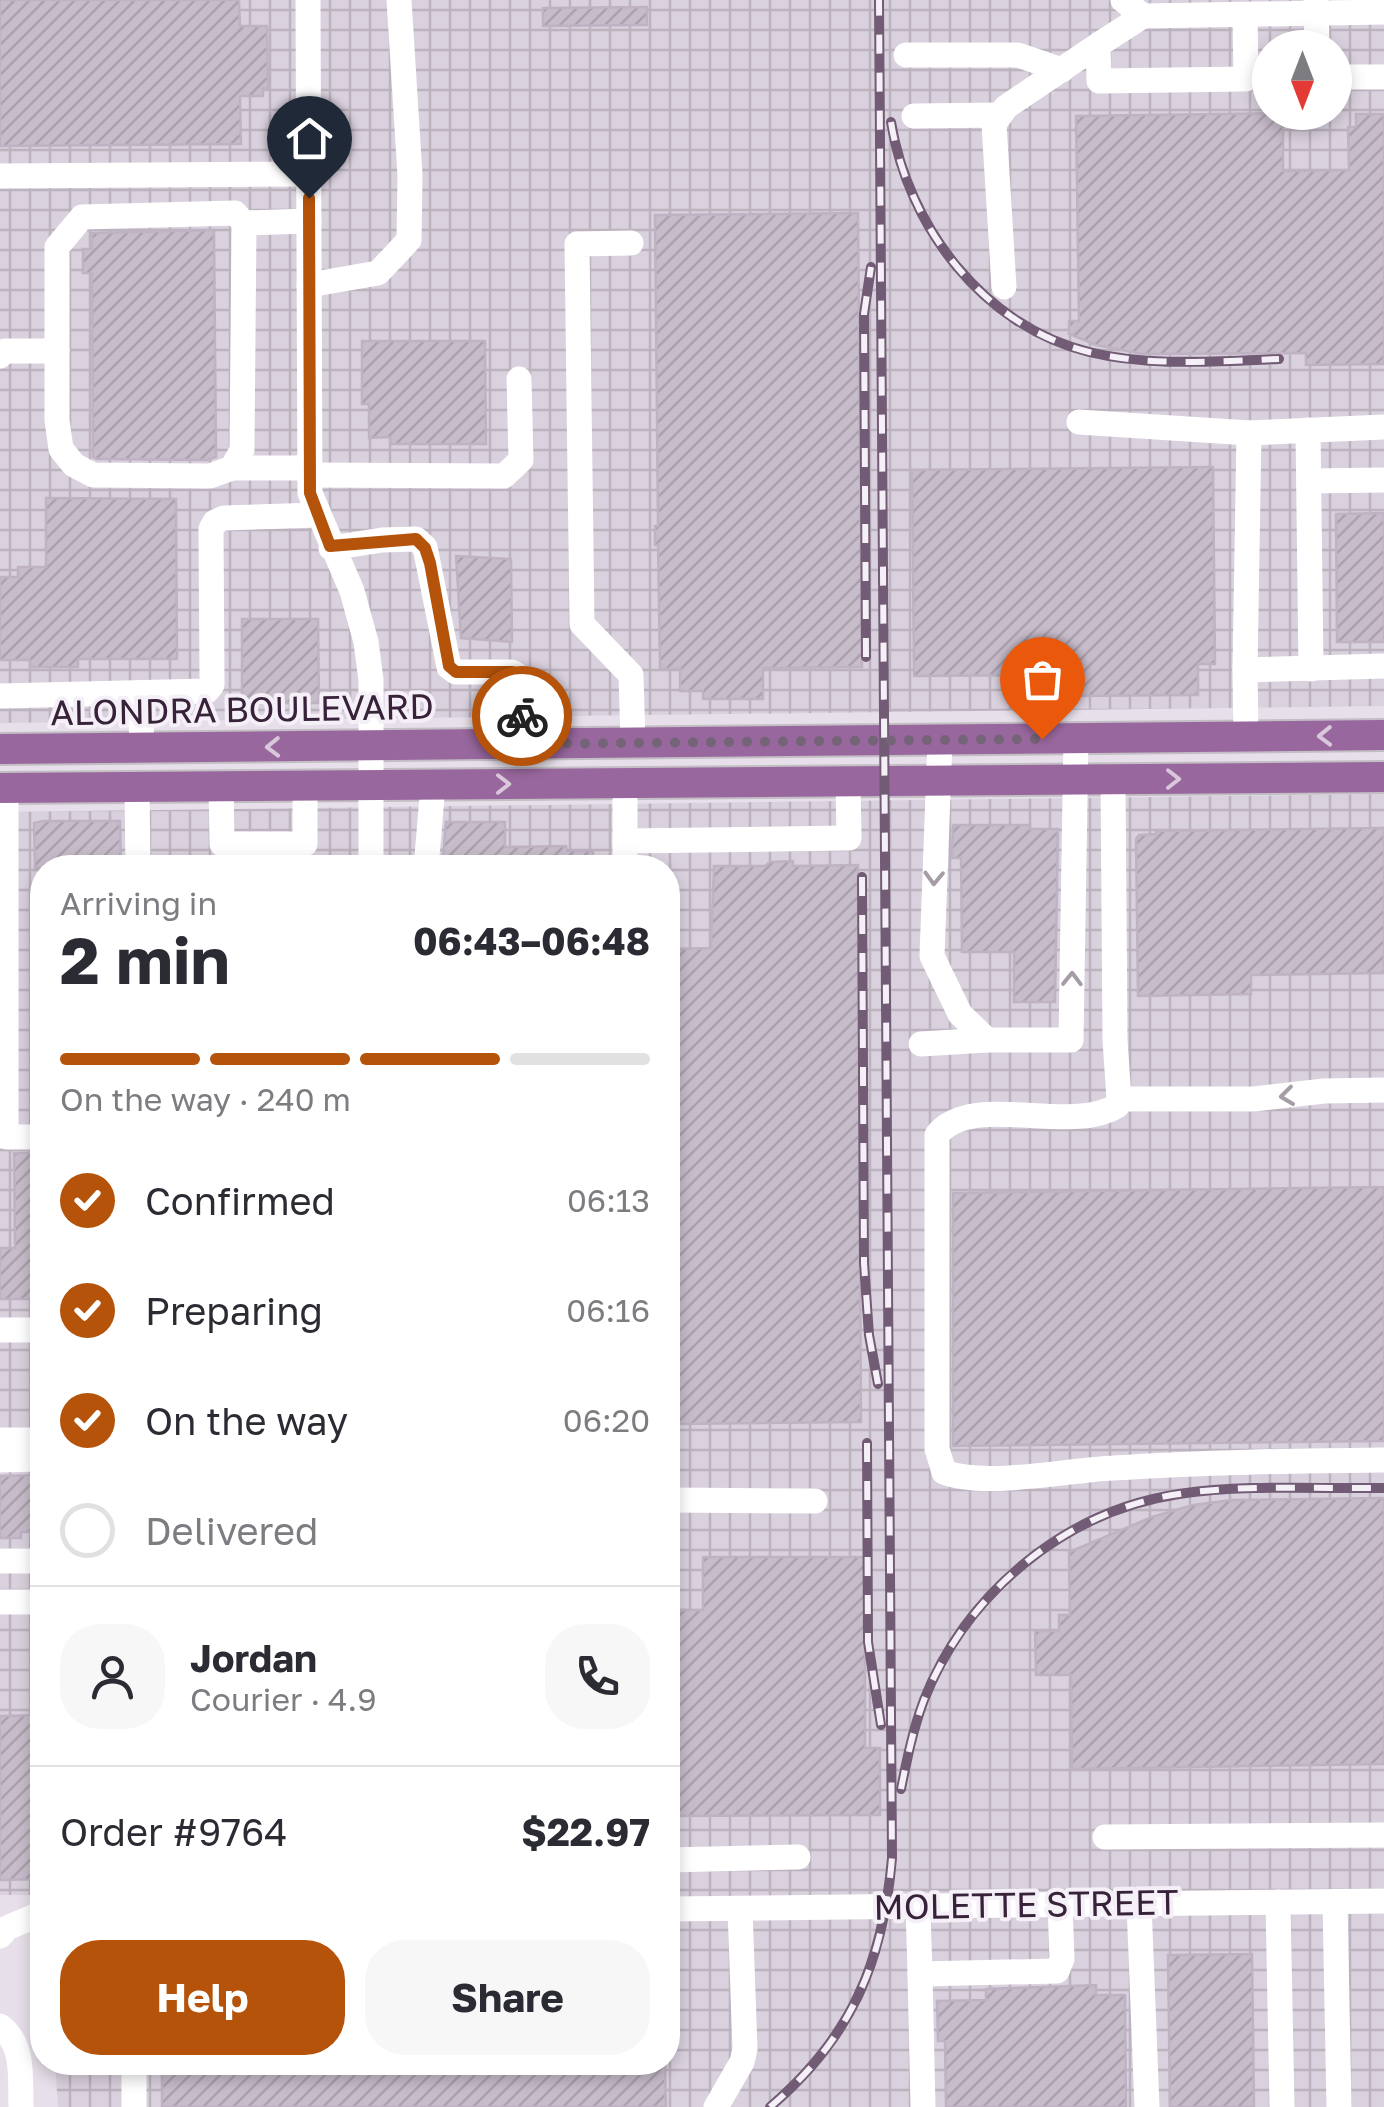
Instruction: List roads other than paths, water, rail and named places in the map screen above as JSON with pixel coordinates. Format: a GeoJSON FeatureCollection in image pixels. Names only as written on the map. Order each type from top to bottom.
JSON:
{"type":"FeatureCollection","features":[{"type":"Feature","properties":{"kind":"main road","name":"ALONDRA BOULEVARD"},"geometry":{"type":"LineString","coordinates":[[0,750],[1384,736]]}},
{"type":"Feature","properties":{"kind":"main road"},"geometry":{"type":"LineString","coordinates":[[1113,780],[1115,738]]}},
{"type":"Feature","properties":{"kind":"main road"},"geometry":{"type":"LineString","coordinates":[[3,788],[1384,777]]}},
{"type":"Feature","properties":{"kind":"street"},"geometry":{"type":"LineString","coordinates":[[308,0],[310,493],[352,592],[366,642],[371,680],[372,855]]}},
{"type":"Feature","properties":{"kind":"street"},"geometry":{"type":"LineString","coordinates":[[309,285],[378,273],[409,240],[410,175],[399,0]]}},
{"type":"Feature","properties":{"kind":"street"},"geometry":{"type":"LineString","coordinates":[[1004,287],[994,124],[1006,107],[1098,46],[1133,8],[1245,14],[1316,7],[1375,8]]}},
{"type":"Feature","properties":{"kind":"street"},"geometry":{"type":"LineString","coordinates":[[1098,46],[1099,81],[1246,79],[1245,14]]}},
{"type":"Feature","properties":{"kind":"street"},"geometry":{"type":"LineString","coordinates":[[906,55],[1018,55],[1062,70]]}},
{"type":"Feature","properties":{"kind":"street"},"geometry":{"type":"LineString","coordinates":[[1352,77],[1384,77]]}},
{"type":"Feature","properties":{"kind":"street"},"geometry":{"type":"LineString","coordinates":[[914,116],[1000,115]]}},
{"type":"Feature","properties":{"kind":"street"},"geometry":{"type":"LineString","coordinates":[[0,176],[309,174]]}},
{"type":"Feature","properties":{"kind":"street"},"geometry":{"type":"LineString","coordinates":[[232,468],[242,450],[244,223],[235,213],[82,217],[56,246],[57,420],[61,449],[74,466],[93,476],[210,476],[232,468],[504,476],[520,460],[519,379]]}},
{"type":"Feature","properties":{"kind":"street"},"geometry":{"type":"LineString","coordinates":[[244,223],[309,221]]}},
{"type":"Feature","properties":{"kind":"street"},"geometry":{"type":"LineString","coordinates":[[631,243],[577,244],[582,624],[631,675],[633,743]]}},
{"type":"Feature","properties":{"kind":"street"},"geometry":{"type":"LineString","coordinates":[[0,356],[5,351],[56,351]]}},
{"type":"Feature","properties":{"kind":"street"},"geometry":{"type":"LineString","coordinates":[[1079,422],[1249,433],[1384,427]]}},
{"type":"Feature","properties":{"kind":"street"},"geometry":{"type":"LineString","coordinates":[[1308,430],[1311,669]]}},
{"type":"Feature","properties":{"kind":"street"},"geometry":{"type":"LineString","coordinates":[[1246,737],[1249,433]]}},
{"type":"Feature","properties":{"kind":"street"},"geometry":{"type":"LineString","coordinates":[[1309,481],[1384,480]]}},
{"type":"Feature","properties":{"kind":"street"},"geometry":{"type":"LineString","coordinates":[[0,696],[200,692],[212,685],[215,522],[224,518],[318,516]]}},
{"type":"Feature","properties":{"kind":"street"},"geometry":{"type":"LineString","coordinates":[[331,548],[416,539],[425,548],[449,666],[456,672],[512,672],[521,678],[523,744]]}},
{"type":"Feature","properties":{"kind":"street"},"geometry":{"type":"LineString","coordinates":[[1245,670],[1384,666]]}},
{"type":"Feature","properties":{"kind":"street"},"geometry":{"type":"LineString","coordinates":[[140,694],[142,748]]}},
{"type":"Feature","properties":{"kind":"street"},"geometry":{"type":"LineString","coordinates":[[922,1044],[1071,1040],[1076,738]]}},
{"type":"Feature","properties":{"kind":"street"},"geometry":{"type":"LineString","coordinates":[[940,740],[932,956],[960,1014],[986,1040]]}},
{"type":"Feature","properties":{"kind":"street"},"geometry":{"type":"LineString","coordinates":[[1113,780],[1117,1106],[1096,1116],[994,1115],[958,1120],[937,1135],[936,1449],[944,1472],[995,1478],[1185,1464],[1384,1460]]}},
{"type":"Feature","properties":{"kind":"street"},"geometry":{"type":"LineString","coordinates":[[624,841],[849,838],[848,782]]}},
{"type":"Feature","properties":{"kind":"street"},"geometry":{"type":"LineString","coordinates":[[624,783],[625,855]]}},
{"type":"Feature","properties":{"kind":"street"},"geometry":{"type":"LineString","coordinates":[[427,855],[433,785]]}},
{"type":"Feature","properties":{"kind":"street"},"geometry":{"type":"LineString","coordinates":[[222,786],[222,844],[305,844],[305,786]]}},
{"type":"Feature","properties":{"kind":"street"},"geometry":{"type":"LineString","coordinates":[[137,787],[138,855]]}},
{"type":"Feature","properties":{"kind":"street"},"geometry":{"type":"LineString","coordinates":[[3,788],[6,1137],[30,1137]]}},
{"type":"Feature","properties":{"kind":"street"},"geometry":{"type":"LineString","coordinates":[[1118,1092],[1254,1099],[1324,1091],[1384,1090]]}},
{"type":"Feature","properties":{"kind":"street"},"geometry":{"type":"LineString","coordinates":[[0,1330],[30,1330]]}},
{"type":"Feature","properties":{"kind":"street"},"geometry":{"type":"LineString","coordinates":[[0,1440],[30,1440]]}},
{"type":"Feature","properties":{"kind":"street"},"geometry":{"type":"LineString","coordinates":[[0,1460],[30,1459]]}},
{"type":"Feature","properties":{"kind":"street"},"geometry":{"type":"LineString","coordinates":[[680,1500],[815,1501]]}},
{"type":"Feature","properties":{"kind":"street"},"geometry":{"type":"LineString","coordinates":[[0,1562],[30,1561]]}},
{"type":"Feature","properties":{"kind":"street"},"geometry":{"type":"LineString","coordinates":[[0,1602],[30,1602]]}},
{"type":"Feature","properties":{"kind":"street"},"geometry":{"type":"LineString","coordinates":[[1105,1837],[1384,1835]]}},
{"type":"Feature","properties":{"kind":"street"},"geometry":{"type":"LineString","coordinates":[[680,1860],[798,1858]]}},
{"type":"Feature","properties":{"kind":"street","name":"MOLETTE STREET"},"geometry":{"type":"LineString","coordinates":[[680,1909],[1384,1901]]}},
{"type":"Feature","properties":{"kind":"street"},"geometry":{"type":"LineString","coordinates":[[1278,1902],[1282,2107]]}},
{"type":"Feature","properties":{"kind":"street"},"geometry":{"type":"LineString","coordinates":[[1335,1902],[1339,2107]]}},
{"type":"Feature","properties":{"kind":"street"},"geometry":{"type":"LineString","coordinates":[[1139,1904],[1147,2107]]}},
{"type":"Feature","properties":{"kind":"street"},"geometry":{"type":"LineString","coordinates":[[920,1974],[1057,1971],[1062,1959],[1060,1905]]}},
{"type":"Feature","properties":{"kind":"street"},"geometry":{"type":"LineString","coordinates":[[918,1906],[923,2107]]}},
{"type":"Feature","properties":{"kind":"street"},"geometry":{"type":"LineString","coordinates":[[716,2107],[742,2062],[744,2048],[740,1909]]}},
{"type":"Feature","properties":{"kind":"street"},"geometry":{"type":"LineString","coordinates":[[0,1936],[7,1928],[30,1918]]}},
{"type":"Feature","properties":{"kind":"street"},"geometry":{"type":"LineString","coordinates":[[0,2026],[15,2041],[22,2107]]}},
{"type":"Feature","properties":{"kind":"street"},"geometry":{"type":"LineString","coordinates":[[134,2075],[134,2107]]}},
{"type":"Feature","properties":{"kind":"railway"},"geometry":{"type":"LineString","coordinates":[[770,2107],[822,2054],[858,1996],[881,1932],[892,1858],[879,0]]}},
{"type":"Feature","properties":{"kind":"railway"},"geometry":{"type":"LineString","coordinates":[[891,122],[900,161],[933,234],[984,295],[1016,320],[1051,339],[1112,357],[1183,362],[1279,359]]}},
{"type":"Feature","properties":{"kind":"railway"},"geometry":{"type":"LineString","coordinates":[[866,657],[864,314],[871,267]]}},
{"type":"Feature","properties":{"kind":"railway"},"geometry":{"type":"LineString","coordinates":[[862,877],[864,1263],[869,1335],[878,1384]]}},
{"type":"Feature","properties":{"kind":"railway"},"geometry":{"type":"LineString","coordinates":[[867,1443],[868,1642],[881,1725]]}},
{"type":"Feature","properties":{"kind":"railway"},"geometry":{"type":"LineString","coordinates":[[901,1789],[920,1711],[942,1661],[965,1625],[993,1593],[1059,1539],[1097,1518],[1137,1503],[1179,1494],[1255,1488],[1384,1488]]}}]}
